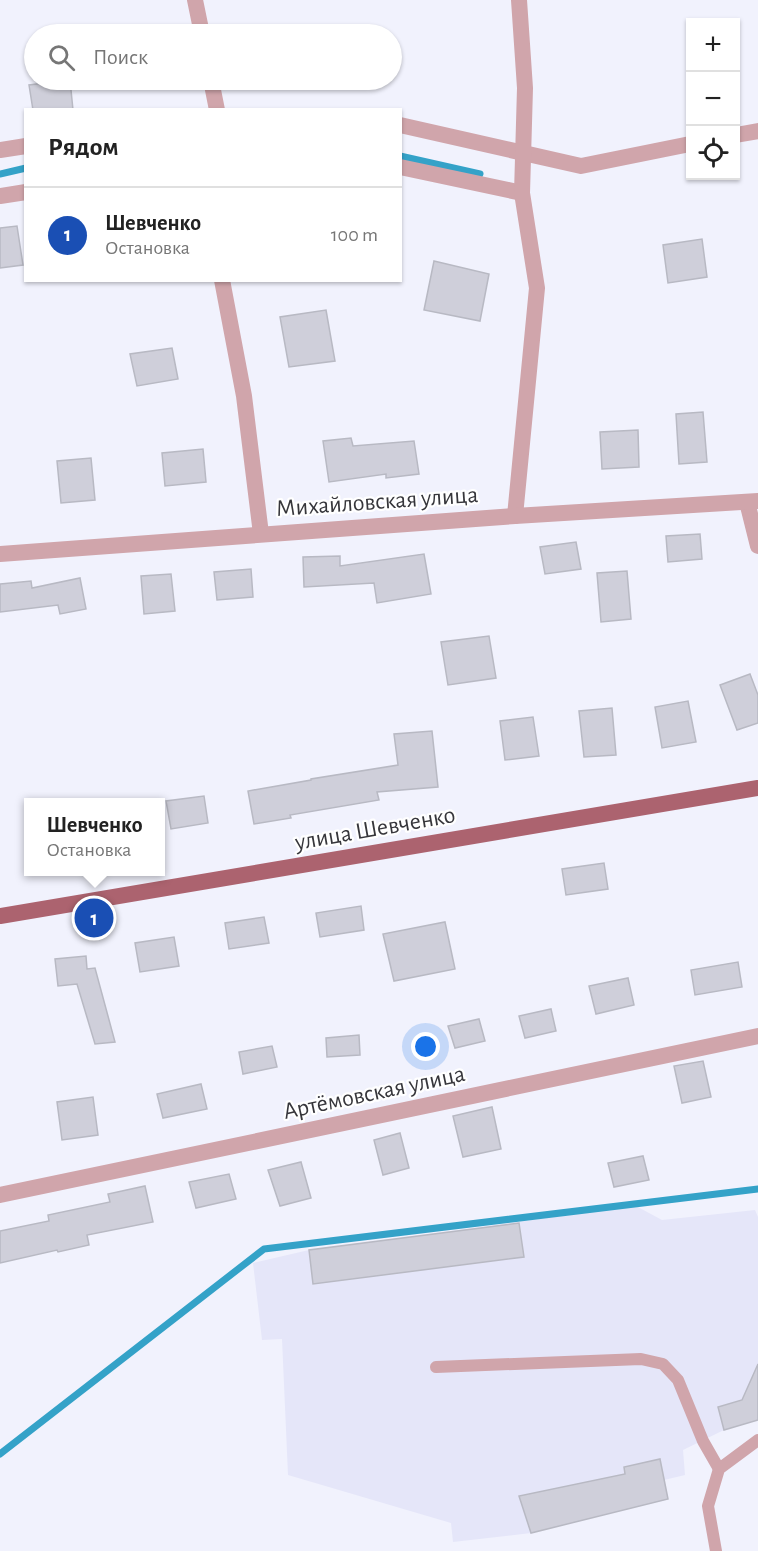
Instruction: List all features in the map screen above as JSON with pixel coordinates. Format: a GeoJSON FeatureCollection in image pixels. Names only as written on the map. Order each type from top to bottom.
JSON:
{"type":"FeatureCollection","features":[{"type":"Feature","properties":{"kind":"main road","name":"улица Шевченко"},"geometry":{"type":"LineString","coordinates":[[0,916],[758,788]]}},
{"type":"Feature","properties":{"kind":"street"},"geometry":{"type":"LineString","coordinates":[[195,0],[200,24]]}},
{"type":"Feature","properties":{"kind":"street"},"geometry":{"type":"LineString","coordinates":[[515,516],[537,288],[522,193],[525,88],[519,0]]}},
{"type":"Feature","properties":{"kind":"street"},"geometry":{"type":"LineString","coordinates":[[213,90],[217,108]]}},
{"type":"Feature","properties":{"kind":"street"},"geometry":{"type":"LineString","coordinates":[[402,125],[581,166],[686,145]]}},
{"type":"Feature","properties":{"kind":"street"},"geometry":{"type":"LineString","coordinates":[[740,134],[758,131]]}},
{"type":"Feature","properties":{"kind":"street"},"geometry":{"type":"LineString","coordinates":[[0,150],[24,146]]}},
{"type":"Feature","properties":{"kind":"street"},"geometry":{"type":"LineString","coordinates":[[402,167],[522,193]]}},
{"type":"Feature","properties":{"kind":"street"},"geometry":{"type":"LineString","coordinates":[[0,196],[24,192]]}},
{"type":"Feature","properties":{"kind":"street"},"geometry":{"type":"LineString","coordinates":[[222,282],[244,396],[261,534]]}},
{"type":"Feature","properties":{"kind":"street"},"geometry":{"type":"LineString","coordinates":[[753,502],[758,546]]}},
{"type":"Feature","properties":{"kind":"street","name":"Михайловская улица"},"geometry":{"type":"LineString","coordinates":[[0,554],[515,516],[753,502]]}},
{"type":"Feature","properties":{"kind":"street","name":"Артёмовская улица"},"geometry":{"type":"LineString","coordinates":[[0,1195],[758,1036]]}},
{"type":"Feature","properties":{"kind":"lane"},"geometry":{"type":"LineString","coordinates":[[436,1367],[641,1359],[663,1364],[678,1380],[703,1441],[718,1469]]}},
{"type":"Feature","properties":{"kind":"lane"},"geometry":{"type":"LineString","coordinates":[[716,1551],[708,1506],[718,1469],[758,1440]]}},
{"type":"Feature","properties":{"kind":"shaded area"},"geometry":{"type":"Polygon","coordinates":[[[636,1206],[662,1220],[755,1210],[758,1217],[758,1364],[742,1400],[718,1407],[724,1430],[683,1450],[685,1475],[664,1480],[668,1499],[531,1533],[453,1542],[451,1523],[288,1475],[282,1339],[262,1340],[253,1263],[309,1250],[636,1206]]]}},
{"type":"Feature","properties":{"kind":"building"},"geometry":{"type":"Polygon","coordinates":[[[30,90],[71,90],[73,108],[33,108],[30,90]]]}},
{"type":"Feature","properties":{"kind":"building"},"geometry":{"type":"Polygon","coordinates":[[[17,226],[23,265],[0,268],[0,228],[17,226]]]}},
{"type":"Feature","properties":{"kind":"building"},"geometry":{"type":"Polygon","coordinates":[[[702,239],[707,277],[668,283],[663,245],[702,239]]]}},
{"type":"Feature","properties":{"kind":"building"},"geometry":{"type":"Polygon","coordinates":[[[434,261],[489,274],[480,321],[424,310],[434,261]]]}},
{"type":"Feature","properties":{"kind":"building"},"geometry":{"type":"Polygon","coordinates":[[[326,310],[335,361],[289,367],[280,317],[326,310]]]}},
{"type":"Feature","properties":{"kind":"building"},"geometry":{"type":"Polygon","coordinates":[[[172,348],[178,379],[137,386],[130,354],[172,348]]]}},
{"type":"Feature","properties":{"kind":"building"},"geometry":{"type":"Polygon","coordinates":[[[703,412],[707,462],[679,464],[676,414],[703,412]]]}},
{"type":"Feature","properties":{"kind":"building"},"geometry":{"type":"Polygon","coordinates":[[[638,430],[639,467],[602,469],[600,432],[638,430]]]}},
{"type":"Feature","properties":{"kind":"building"},"geometry":{"type":"Polygon","coordinates":[[[351,438],[353,446],[414,441],[419,474],[386,478],[386,474],[329,482],[323,441],[351,438]]]}},
{"type":"Feature","properties":{"kind":"building"},"geometry":{"type":"Polygon","coordinates":[[[203,449],[206,482],[165,486],[162,453],[203,449]]]}},
{"type":"Feature","properties":{"kind":"building"},"geometry":{"type":"Polygon","coordinates":[[[91,458],[95,500],[61,503],[57,461],[91,458]]]}},
{"type":"Feature","properties":{"kind":"building"},"geometry":{"type":"Polygon","coordinates":[[[700,534],[702,559],[668,562],[666,536],[700,534]]]}},
{"type":"Feature","properties":{"kind":"building"},"geometry":{"type":"Polygon","coordinates":[[[576,542],[581,569],[545,574],[540,547],[576,542]]]}},
{"type":"Feature","properties":{"kind":"building"},"geometry":{"type":"Polygon","coordinates":[[[424,554],[431,594],[377,603],[374,583],[304,587],[303,557],[340,556],[340,566],[424,554]]]}},
{"type":"Feature","properties":{"kind":"building"},"geometry":{"type":"Polygon","coordinates":[[[251,569],[253,597],[217,600],[214,572],[251,569]]]}},
{"type":"Feature","properties":{"kind":"building"},"geometry":{"type":"Polygon","coordinates":[[[627,571],[631,619],[601,622],[597,573],[627,571]]]}},
{"type":"Feature","properties":{"kind":"building"},"geometry":{"type":"Polygon","coordinates":[[[171,574],[175,611],[144,614],[141,576],[171,574]]]}},
{"type":"Feature","properties":{"kind":"building"},"geometry":{"type":"Polygon","coordinates":[[[80,578],[86,609],[60,614],[58,605],[0,612],[0,584],[31,581],[32,588],[80,578]]]}},
{"type":"Feature","properties":{"kind":"building"},"geometry":{"type":"Polygon","coordinates":[[[489,636],[496,678],[448,685],[441,642],[489,636]]]}},
{"type":"Feature","properties":{"kind":"building"},"geometry":{"type":"Polygon","coordinates":[[[750,674],[758,695],[758,723],[737,730],[720,685],[750,674]]]}},
{"type":"Feature","properties":{"kind":"building"},"geometry":{"type":"Polygon","coordinates":[[[688,701],[696,742],[662,748],[655,707],[688,701]]]}},
{"type":"Feature","properties":{"kind":"building"},"geometry":{"type":"Polygon","coordinates":[[[612,708],[616,755],[584,757],[579,711],[612,708]]]}},
{"type":"Feature","properties":{"kind":"building"},"geometry":{"type":"Polygon","coordinates":[[[533,717],[539,756],[505,760],[500,721],[533,717]]]}},
{"type":"Feature","properties":{"kind":"building"},"geometry":{"type":"Polygon","coordinates":[[[432,731],[438,787],[377,792],[379,800],[290,815],[291,818],[254,824],[248,791],[398,765],[394,734],[432,731]]]}},
{"type":"Feature","properties":{"kind":"building"},"geometry":{"type":"Polygon","coordinates":[[[204,796],[208,823],[171,829],[166,801],[204,796]]]}},
{"type":"Feature","properties":{"kind":"building"},"geometry":{"type":"Polygon","coordinates":[[[604,863],[608,889],[566,895],[562,869],[604,863]]]}},
{"type":"Feature","properties":{"kind":"building"},"geometry":{"type":"Polygon","coordinates":[[[361,906],[364,930],[320,937],[316,913],[361,906]]]}},
{"type":"Feature","properties":{"kind":"building"},"geometry":{"type":"Polygon","coordinates":[[[264,917],[269,943],[229,949],[225,923],[264,917]]]}},
{"type":"Feature","properties":{"kind":"building"},"geometry":{"type":"Polygon","coordinates":[[[445,922],[455,969],[394,981],[383,934],[445,922]]]}},
{"type":"Feature","properties":{"kind":"building"},"geometry":{"type":"Polygon","coordinates":[[[174,937],[179,966],[140,972],[135,943],[174,937]]]}},
{"type":"Feature","properties":{"kind":"building"},"geometry":{"type":"Polygon","coordinates":[[[86,956],[87,969],[95,968],[115,1042],[95,1044],[77,984],[58,986],[55,959],[86,956]]]}},
{"type":"Feature","properties":{"kind":"building"},"geometry":{"type":"Polygon","coordinates":[[[738,962],[742,987],[695,995],[691,970],[738,962]]]}},
{"type":"Feature","properties":{"kind":"building"},"geometry":{"type":"Polygon","coordinates":[[[628,978],[634,1005],[596,1014],[589,986],[628,978]]]}},
{"type":"Feature","properties":{"kind":"building"},"geometry":{"type":"Polygon","coordinates":[[[551,1009],[556,1031],[525,1038],[519,1016],[551,1009]]]}},
{"type":"Feature","properties":{"kind":"building"},"geometry":{"type":"Polygon","coordinates":[[[479,1019],[485,1041],[455,1048],[448,1026],[479,1019]]]}},
{"type":"Feature","properties":{"kind":"building"},"geometry":{"type":"Polygon","coordinates":[[[359,1035],[360,1055],[327,1057],[326,1038],[359,1035]]]}},
{"type":"Feature","properties":{"kind":"building"},"geometry":{"type":"Polygon","coordinates":[[[272,1046],[277,1067],[243,1074],[239,1052],[272,1046]]]}},
{"type":"Feature","properties":{"kind":"building"},"geometry":{"type":"Polygon","coordinates":[[[703,1061],[711,1097],[682,1103],[674,1066],[703,1061]]]}},
{"type":"Feature","properties":{"kind":"building"},"geometry":{"type":"Polygon","coordinates":[[[201,1084],[207,1109],[163,1118],[157,1094],[201,1084]]]}},
{"type":"Feature","properties":{"kind":"building"},"geometry":{"type":"Polygon","coordinates":[[[93,1097],[98,1135],[62,1140],[57,1102],[93,1097]]]}},
{"type":"Feature","properties":{"kind":"building"},"geometry":{"type":"Polygon","coordinates":[[[492,1107],[501,1149],[463,1157],[453,1116],[492,1107]]]}},
{"type":"Feature","properties":{"kind":"building"},"geometry":{"type":"Polygon","coordinates":[[[400,1133],[409,1168],[383,1175],[374,1140],[400,1133]]]}},
{"type":"Feature","properties":{"kind":"building"},"geometry":{"type":"Polygon","coordinates":[[[643,1156],[649,1180],[614,1187],[608,1163],[643,1156]]]}},
{"type":"Feature","properties":{"kind":"building"},"geometry":{"type":"Polygon","coordinates":[[[301,1162],[311,1198],[280,1206],[268,1170],[301,1162]]]}},
{"type":"Feature","properties":{"kind":"building"},"geometry":{"type":"Polygon","coordinates":[[[229,1174],[236,1199],[196,1208],[189,1182],[229,1174]]]}},
{"type":"Feature","properties":{"kind":"building"},"geometry":{"type":"Polygon","coordinates":[[[145,1186],[153,1222],[87,1235],[89,1245],[0,1263],[0,1231],[49,1221],[48,1215],[110,1202],[108,1194],[145,1186]]]}},
{"type":"Feature","properties":{"kind":"building"},"geometry":{"type":"Polygon","coordinates":[[[519,1223],[524,1257],[313,1284],[309,1250],[519,1223]]]}},
{"type":"Feature","properties":{"kind":"building"},"geometry":{"type":"Polygon","coordinates":[[[758,1364],[758,1420],[724,1430],[718,1407],[742,1400],[758,1364]]]}},
{"type":"Feature","properties":{"kind":"building"},"geometry":{"type":"Polygon","coordinates":[[[660,1459],[668,1499],[531,1533],[519,1496],[625,1474],[624,1467],[660,1459]]]}},
{"type":"Feature","properties":{"kind":"waterway"},"geometry":{"type":"LineString","coordinates":[[402,156],[480,174]]}},
{"type":"Feature","properties":{"kind":"waterway"},"geometry":{"type":"LineString","coordinates":[[0,174],[24,168]]}},
{"type":"Feature","properties":{"kind":"waterway"},"geometry":{"type":"LineString","coordinates":[[0,1454],[264,1249],[758,1189]]}},
{"type":"Feature","properties":{"kind":"place","name":"Шевченко"},"geometry":{"type":"Point","coordinates":[94,918]}}]}
